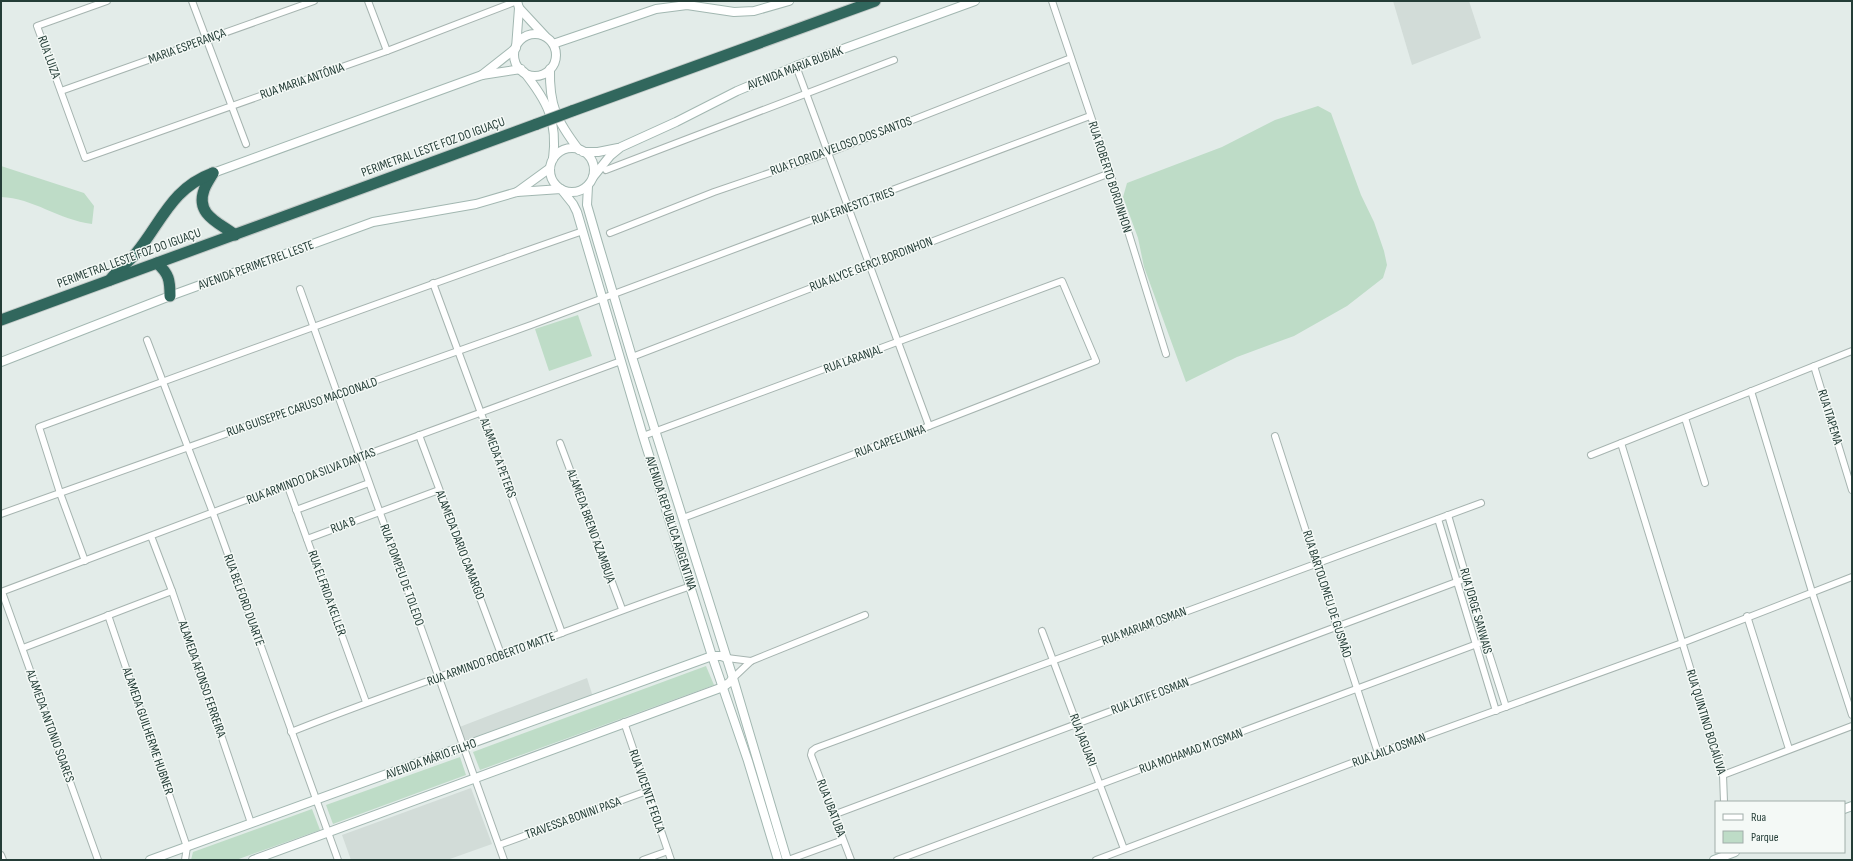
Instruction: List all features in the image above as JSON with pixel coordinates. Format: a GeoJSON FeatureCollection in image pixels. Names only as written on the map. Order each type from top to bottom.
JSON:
{"type":"FeatureCollection","features":[{"type":"Feature","properties":{"kind":"highway","name":"PERIMETRAL LESTE FOZ DO IGUAÇU"},"geometry":{"type":"LineString","coordinates":[[1,320],[875,1]]}},
{"type":"Feature","properties":{"kind":"highway"},"geometry":{"type":"LineString","coordinates":[[213,173],[203,194],[204,208],[212,220],[235,234]]}},
{"type":"Feature","properties":{"kind":"highway"},"geometry":{"type":"LineString","coordinates":[[110,280],[118,269],[138,251],[177,196],[198,179],[213,173]]}},
{"type":"Feature","properties":{"kind":"highway"},"geometry":{"type":"LineString","coordinates":[[157,263],[167,272],[170,283],[170,296]]}},
{"type":"Feature","properties":{"kind":"street","name":"RUA LUIZA"},"geometry":{"type":"LineString","coordinates":[[85,158],[38,26],[107,1]]}},
{"type":"Feature","properties":{"kind":"street"},"geometry":{"type":"LineString","coordinates":[[192,1],[246,144]]}},
{"type":"Feature","properties":{"kind":"street","name":"MARIA ESPERANÇA"},"geometry":{"type":"LineString","coordinates":[[61,91],[314,1]]}},
{"type":"Feature","properties":{"kind":"street"},"geometry":{"type":"LineString","coordinates":[[368,1],[387,51]]}},
{"type":"Feature","properties":{"kind":"street"},"geometry":{"type":"LineString","coordinates":[[553,44],[656,8],[687,5],[734,12],[754,12],[787,1]]}},
{"type":"Feature","properties":{"kind":"street","name":"AVENIDA MARIA BUBIAK"},"geometry":{"type":"LineString","coordinates":[[581,150],[598,152],[621,147],[676,122],[737,91],[796,66],[975,1]]}},
{"type":"Feature","properties":{"kind":"street","name":"RUA ROBERTO BORDINHON"},"geometry":{"type":"LineString","coordinates":[[1052,1],[1110,173],[1166,354]]}},
{"type":"Feature","properties":{"kind":"street"},"geometry":{"type":"LineString","coordinates":[[518,3],[553,44],[556,57],[550,69],[549,85],[556,115],[561,125],[592,163],[593,177],[588,186],[575,192],[561,189],[552,178],[550,168],[553,159],[555,140],[553,125],[541,94],[516,61],[518,3]]}},
{"type":"Feature","properties":{"kind":"street","name":"RUA MARIA ANTÔNIA"},"geometry":{"type":"LineString","coordinates":[[85,158],[518,3]]}},
{"type":"Feature","properties":{"kind":"street"},"geometry":{"type":"LineString","coordinates":[[482,75],[516,48],[521,40],[528,35],[538,34],[546,37]]}},
{"type":"Feature","properties":{"kind":"street","name":"RUA FLORIDA VELOSO DOS SANTOS"},"geometry":{"type":"LineString","coordinates":[[610,233],[714,192],[828,152],[1071,58]]}},
{"type":"Feature","properties":{"kind":"street"},"geometry":{"type":"LineString","coordinates":[[606,170],[894,60]]}},
{"type":"Feature","properties":{"kind":"street"},"geometry":{"type":"LineString","coordinates":[[796,66],[929,426]]}},
{"type":"Feature","properties":{"kind":"street"},"geometry":{"type":"LineString","coordinates":[[213,173],[482,75],[523,71],[538,75],[550,69]]}},
{"type":"Feature","properties":{"kind":"street","name":"RUA ERNESTO TRIES"},"geometry":{"type":"LineString","coordinates":[[603,298],[848,208],[1090,116]]}},
{"type":"Feature","properties":{"kind":"street","name":"AVENIDA MARIA BUBIAK"},"geometry":{"type":"LineString","coordinates":[[593,177],[610,156],[621,147]]}},
{"type":"Feature","properties":{"kind":"street"},"geometry":{"type":"LineString","coordinates":[[553,159],[564,150],[581,150]]}},
{"type":"Feature","properties":{"kind":"street","name":"AVENIDA PERIMETREL LESTE"},"geometry":{"type":"LineString","coordinates":[[517,192],[550,168]]}},
{"type":"Feature","properties":{"kind":"street","name":"RUA ALYCE GERCI BORDINHON"},"geometry":{"type":"LineString","coordinates":[[632,357],[1110,173]]}},
{"type":"Feature","properties":{"kind":"street","name":"AVENIDA REPUBLICA ARGENTINA"},"geometry":{"type":"LineString","coordinates":[[588,186],[587,205],[632,357],[727,658],[788,860]]}},
{"type":"Feature","properties":{"kind":"street","name":"AVENIDA PERIMETREL LESTE"},"geometry":{"type":"LineString","coordinates":[[1,362],[170,296],[373,222],[476,204],[517,192],[561,189]]}},
{"type":"Feature","properties":{"kind":"street","name":"AVENIDA REPUBLICA ARGENTINA"},"geometry":{"type":"LineString","coordinates":[[561,189],[573,204],[583,231],[643,436],[712,656],[748,761],[778,860]]}},
{"type":"Feature","properties":{"kind":"street"},"geometry":{"type":"LineString","coordinates":[[84,561],[39,427],[314,328],[433,283],[583,231]]}},
{"type":"Feature","properties":{"kind":"street","name":"RUA LARANJAL"},"geometry":{"type":"LineString","coordinates":[[643,436],[1062,281],[1096,361]]}},
{"type":"Feature","properties":{"kind":"street","name":"ALAMEDA A PETERS"},"geometry":{"type":"LineString","coordinates":[[433,283],[482,412],[562,633]]}},
{"type":"Feature","properties":{"kind":"street","name":"RUA POMPEU DE TOLEDO"},"geometry":{"type":"LineString","coordinates":[[300,289],[504,860]]}},
{"type":"Feature","properties":{"kind":"street","name":"RUA GUISEPPE CARUSO MACDONALD"},"geometry":{"type":"LineString","coordinates":[[1,514],[458,352],[603,298]]}},
{"type":"Feature","properties":{"kind":"street","name":"RUA BELFORD DUARTE"},"geometry":{"type":"LineString","coordinates":[[147,340],[213,513],[338,860]]}},
{"type":"Feature","properties":{"kind":"street"},"geometry":{"type":"LineString","coordinates":[[1591,455],[1852,351]]}},
{"type":"Feature","properties":{"kind":"street","name":"RUA ARMINDO DA SILVA DANTAS"},"geometry":{"type":"LineString","coordinates":[[1,592],[287,484],[621,361]]}},
{"type":"Feature","properties":{"kind":"street","name":"RUA CAPEELINHA"},"geometry":{"type":"LineString","coordinates":[[683,518],[929,426],[1096,361]]}},
{"type":"Feature","properties":{"kind":"street","name":"RUA ITAPEMA"},"geometry":{"type":"LineString","coordinates":[[1814,366],[1852,490]]}},
{"type":"Feature","properties":{"kind":"street"},"geometry":{"type":"LineString","coordinates":[[1751,391],[1812,592],[1852,715]]}},
{"type":"Feature","properties":{"kind":"street"},"geometry":{"type":"LineString","coordinates":[[1685,418],[1705,483]]}},
{"type":"Feature","properties":{"kind":"street","name":"ALAMEDA DARIO CAMARGO"},"geometry":{"type":"LineString","coordinates":[[419,435],[502,654]]}},
{"type":"Feature","properties":{"kind":"street","name":"RUA BARTOLOMEU DE GUSMÃO"},"geometry":{"type":"LineString","coordinates":[[1275,436],[1378,753]]}},
{"type":"Feature","properties":{"kind":"street","name":"ALAMEDA BRENO AZAMBUJA"},"geometry":{"type":"LineString","coordinates":[[560,443],[622,609]]}},
{"type":"Feature","properties":{"kind":"street","name":"RUA QUINTINO BOCAÍUVA"},"geometry":{"type":"LineString","coordinates":[[1621,443],[1723,774],[1724,801]]}},
{"type":"Feature","properties":{"kind":"street","name":"RUA ARMINDO DA SILVA DANTAS"},"geometry":{"type":"LineString","coordinates":[[296,510],[369,483]]}},
{"type":"Feature","properties":{"kind":"street","name":"RUA ELFRIDA KELLER"},"geometry":{"type":"LineString","coordinates":[[287,484],[366,702]]}},
{"type":"Feature","properties":{"kind":"street","name":"RUA B"},"geometry":{"type":"LineString","coordinates":[[307,539],[439,490]]}},
{"type":"Feature","properties":{"kind":"street","name":"RUA MARIAM OSMAN"},"geometry":{"type":"LineString","coordinates":[[811,755],[812,751],[816,748],[1481,503]]}},
{"type":"Feature","properties":{"kind":"street","name":"RUA JORGE SANWAIS"},"geometry":{"type":"LineString","coordinates":[[1448,515],[1506,707]]}},
{"type":"Feature","properties":{"kind":"street","name":"RUA JORGE SANWAIS"},"geometry":{"type":"LineString","coordinates":[[1438,519],[1458,580],[1475,644],[1496,711]]}},
{"type":"Feature","properties":{"kind":"street","name":"ALAMEDA AFONSO FERREIRA"},"geometry":{"type":"LineString","coordinates":[[151,536],[172,591],[251,823]]}},
{"type":"Feature","properties":{"kind":"street","name":"RUA LAILA OSMAN"},"geometry":{"type":"LineString","coordinates":[[1096,860],[1378,753],[1682,643],[1747,616],[1852,577]]}},
{"type":"Feature","properties":{"kind":"street","name":"RUA LATIFE OSMAN"},"geometry":{"type":"LineString","coordinates":[[833,815],[1458,580],[1467,578]]}},
{"type":"Feature","properties":{"kind":"street","name":"RUA ARMINDO ROBERTO MATTE"},"geometry":{"type":"LineString","coordinates":[[291,732],[366,702],[439,678],[562,633],[622,609],[691,586]]}},
{"type":"Feature","properties":{"kind":"street"},"geometry":{"type":"LineString","coordinates":[[23,648],[108,614],[172,591]]}},
{"type":"Feature","properties":{"kind":"street","name":"ALAMEDA ANTONIO SOARES"},"geometry":{"type":"LineString","coordinates":[[1,592],[23,648],[98,860]]}},
{"type":"Feature","properties":{"kind":"street","name":"ALAMEDA GUILHERME HUBNER"},"geometry":{"type":"LineString","coordinates":[[108,614],[187,847]]}},
{"type":"Feature","properties":{"kind":"street"},"geometry":{"type":"LineString","coordinates":[[252,860],[624,722],[723,687],[751,661],[865,615]]}},
{"type":"Feature","properties":{"kind":"street"},"geometry":{"type":"LineString","coordinates":[[1747,616],[1789,749]]}},
{"type":"Feature","properties":{"kind":"street","name":"RUA JAGUARI"},"geometry":{"type":"LineString","coordinates":[[1042,631],[1124,849]]}},
{"type":"Feature","properties":{"kind":"street","name":"RUA MOHAMAD M OSMAN"},"geometry":{"type":"LineString","coordinates":[[897,860],[1485,641]]}},
{"type":"Feature","properties":{"kind":"street"},"geometry":{"type":"LineString","coordinates":[[712,656],[751,661]]}},
{"type":"Feature","properties":{"kind":"street","name":"AVENIDA MÁRIO FILHO"},"geometry":{"type":"LineString","coordinates":[[150,860],[712,656]]}},
{"type":"Feature","properties":{"kind":"street","name":"RUA VICENTE FEOLA"},"geometry":{"type":"LineString","coordinates":[[624,722],[671,860]]}},
{"type":"Feature","properties":{"kind":"street"},"geometry":{"type":"LineString","coordinates":[[1723,774],[1852,726]]}},
{"type":"Feature","properties":{"kind":"street","name":"RUA UBATUBA"},"geometry":{"type":"LineString","coordinates":[[811,755],[851,860]]}},
{"type":"Feature","properties":{"kind":"street","name":"TRAVESSA BONINI PASA"},"geometry":{"type":"LineString","coordinates":[[499,845],[647,791]]}},
{"type":"Feature","properties":{"kind":"street"},"geometry":{"type":"LineString","coordinates":[[788,860],[843,840]]}},
{"type":"Feature","properties":{"kind":"street"},"geometry":{"type":"LineString","coordinates":[[185,860],[187,847]]}},
{"type":"Feature","properties":{"kind":"street"},"geometry":{"type":"LineString","coordinates":[[643,860],[668,851]]}},
{"type":"Feature","properties":{"kind":"street"},"geometry":{"type":"LineString","coordinates":[[1714,860],[1732,853]]}},
{"type":"Feature","properties":{"kind":"street"},"geometry":{"type":"LineString","coordinates":[[1,855],[3,860]]}},
{"type":"Feature","properties":{"kind":"shaded area"},"geometry":{"type":"Polygon","coordinates":[[[1393,1],[1469,1],[1481,38],[1412,65],[1393,1]]]}},
{"type":"Feature","properties":{"kind":"shaded area"},"geometry":{"type":"Polygon","coordinates":[[[587,678],[593,697],[464,746],[457,728],[587,678]]]}},
{"type":"Feature","properties":{"kind":"shaded area"},"geometry":{"type":"Polygon","coordinates":[[[471,788],[492,844],[447,860],[351,860],[342,835],[471,788]]]}},
{"type":"Feature","properties":{"kind":"green space"},"geometry":{"type":"Polygon","coordinates":[[[1318,106],[1331,113],[1361,195],[1374,222],[1387,265],[1383,278],[1347,306],[1294,336],[1237,357],[1186,382],[1144,267],[1138,238],[1123,197],[1127,183],[1222,147],[1275,120],[1318,106]]]}},
{"type":"Feature","properties":{"kind":"green space"},"geometry":{"type":"Polygon","coordinates":[[[1,166],[84,193],[94,206],[92,224],[68,218],[24,201],[1,197],[1,166]]]}},
{"type":"Feature","properties":{"kind":"green space"},"geometry":{"type":"Polygon","coordinates":[[[578,315],[592,356],[549,371],[535,329],[578,315]]]}},
{"type":"Feature","properties":{"kind":"green space"},"geometry":{"type":"Polygon","coordinates":[[[706,666],[714,685],[480,770],[473,752],[706,666]]]}},
{"type":"Feature","properties":{"kind":"green space"},"geometry":{"type":"Polygon","coordinates":[[[460,757],[466,775],[333,824],[326,805],[460,757]]]}},
{"type":"Feature","properties":{"kind":"green space"},"geometry":{"type":"Polygon","coordinates":[[[312,809],[320,830],[236,860],[191,860],[193,852],[312,809]]]}}]}
